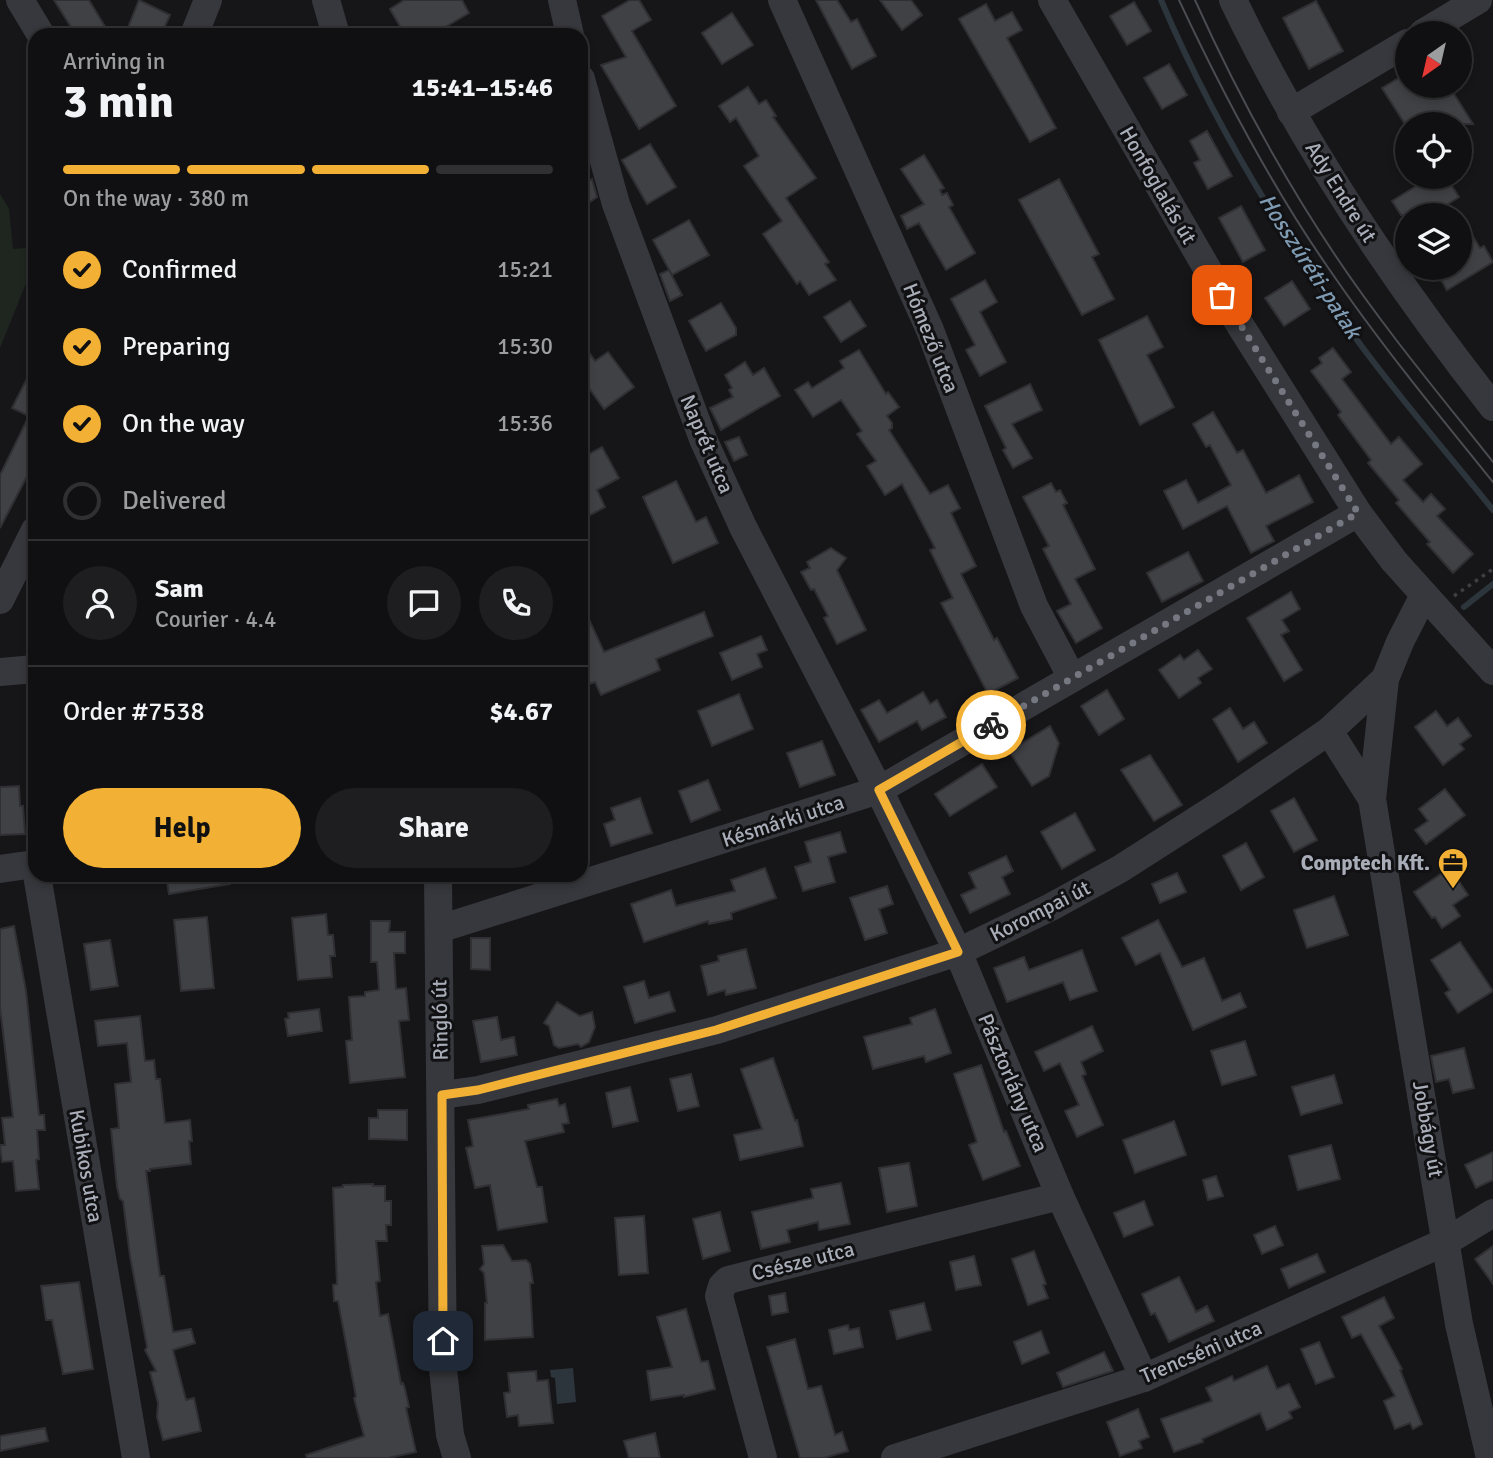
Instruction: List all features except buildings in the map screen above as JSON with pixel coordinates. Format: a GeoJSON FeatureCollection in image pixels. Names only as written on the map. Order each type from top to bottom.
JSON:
{"type":"FeatureCollection","features":[{"type":"Feature","properties":{"kind":"street"},"geometry":{"type":"LineString","coordinates":[[20,0],[37,28]]}},
{"type":"Feature","properties":{"kind":"street"},"geometry":{"type":"LineString","coordinates":[[197,28],[208,0]]}},
{"type":"Feature","properties":{"kind":"street"},"geometry":{"type":"LineString","coordinates":[[326,0],[334,28]]}},
{"type":"Feature","properties":{"kind":"street"},"geometry":{"type":"LineString","coordinates":[[562,0],[568,28]]}},
{"type":"Feature","properties":{"kind":"street","name":"Hómező utca"},"geometry":{"type":"LineString","coordinates":[[782,0],[930,330],[1034,606],[1072,678]]}},
{"type":"Feature","properties":{"kind":"street","name":"Honfoglalás út"},"geometry":{"type":"LineString","coordinates":[[1052,0],[1234,317],[1358,513],[1430,602],[1493,671]]}},
{"type":"Feature","properties":{"kind":"street","name":"Ady Endre út"},"geometry":{"type":"LineString","coordinates":[[1233,0],[1291,112],[1329,176],[1393,272],[1493,407]]}},
{"type":"Feature","properties":{"kind":"street"},"geometry":{"type":"LineString","coordinates":[[1443,21],[1478,0]]}},
{"type":"Feature","properties":{"kind":"street"},"geometry":{"type":"LineString","coordinates":[[1291,112],[1395,50]]}},
{"type":"Feature","properties":{"kind":"street","name":"Naprét utca"},"geometry":{"type":"LineString","coordinates":[[588,104],[616,204],[703,439],[743,527],[879,790]]}},
{"type":"Feature","properties":{"kind":"street","name":"Késmárki utca"},"geometry":{"type":"LineString","coordinates":[[588,882],[879,790],[1358,513]]}},
{"type":"Feature","properties":{"kind":"street"},"geometry":{"type":"LineString","coordinates":[[0,600],[28,544]]}},
{"type":"Feature","properties":{"kind":"street","name":"Jobbágy út"},"geometry":{"type":"LineString","coordinates":[[1430,602],[1400,642],[1385,679],[1372,799],[1459,1324],[1490,1458]]}},
{"type":"Feature","properties":{"kind":"street"},"geometry":{"type":"LineString","coordinates":[[0,672],[28,670]]}},
{"type":"Feature","properties":{"kind":"street","name":"Korompai út"},"geometry":{"type":"LineString","coordinates":[[442,1095],[478,1090],[716,1030],[958,952],[1051,907],[1120,869],[1329,731],[1385,679]]}},
{"type":"Feature","properties":{"kind":"street","name":"Jobbágy út"},"geometry":{"type":"LineString","coordinates":[[1329,731],[1372,799]]}},
{"type":"Feature","properties":{"kind":"street","name":"Pásztorlány utca"},"geometry":{"type":"LineString","coordinates":[[879,790],[958,952],[1060,1196],[1144,1378]]}},
{"type":"Feature","properties":{"kind":"street"},"geometry":{"type":"LineString","coordinates":[[0,869],[28,865]]}},
{"type":"Feature","properties":{"kind":"street","name":"Kubikos utca"},"geometry":{"type":"LineString","coordinates":[[38,882],[136,1458]]}},
{"type":"Feature","properties":{"kind":"street","name":"Ringló út"},"geometry":{"type":"LineString","coordinates":[[438,882],[443,1369],[450,1435],[457,1458]]}},
{"type":"Feature","properties":{"kind":"street","name":"Késmárki utca"},"geometry":{"type":"LineString","coordinates":[[439,929],[588,882]]}},
{"type":"Feature","properties":{"kind":"street","name":"Csésze utca"},"geometry":{"type":"LineString","coordinates":[[763,1458],[719,1296],[722,1286],[728,1280],[1060,1196]]}},
{"type":"Feature","properties":{"kind":"street","name":"Trencséni utca"},"geometry":{"type":"LineString","coordinates":[[895,1458],[1144,1378],[1447,1241],[1493,1213]]}},
{"type":"Feature","properties":{"kind":"path"},"geometry":{"type":"LineString","coordinates":[[1430,602],[1493,569]]}},
{"type":"Feature","properties":{"kind":"shaded area"},"geometry":{"type":"Polygon","coordinates":[[[0,194],[9,209],[13,249],[28,248],[28,278],[0,348],[0,194]]]}},
{"type":"Feature","properties":{"kind":"shaded area"},"geometry":{"type":"Polygon","coordinates":[[[573,1368],[576,1402],[557,1404],[555,1378],[551,1377],[550,1370],[573,1368]]]}},
{"type":"Feature","properties":{"kind":"waterway","name":"Hosszúréti-patak"},"geometry":{"type":"LineString","coordinates":[[1161,0],[1226,134],[1303,262],[1376,365],[1493,510]]}},
{"type":"Feature","properties":{"kind":"waterway"},"geometry":{"type":"LineString","coordinates":[[1464,607],[1493,584]]}},
{"type":"Feature","properties":{"kind":"tram line"},"geometry":{"type":"LineString","coordinates":[[1179,0],[1247,136],[1285,202],[1346,294],[1493,482]]}},
{"type":"Feature","properties":{"kind":"tram line"},"geometry":{"type":"LineString","coordinates":[[1195,0],[1260,130],[1315,224],[1353,282],[1493,462]]}},
{"type":"Feature","properties":{"kind":"way so far"},"geometry":{"type":"LineString","coordinates":[[991,725],[1358,513],[1222,295]]}},
{"type":"Feature","properties":{"kind":"place","name":"Comptech Kft."},"geometry":{"type":"Point","coordinates":[1453,890]}},
{"type":"Feature","properties":{"kind":"route"},"geometry":{"type":"LineString","coordinates":[[443,1341],[442,1095],[478,1090],[716,1030],[958,952],[879,790],[991,725]]}}]}
